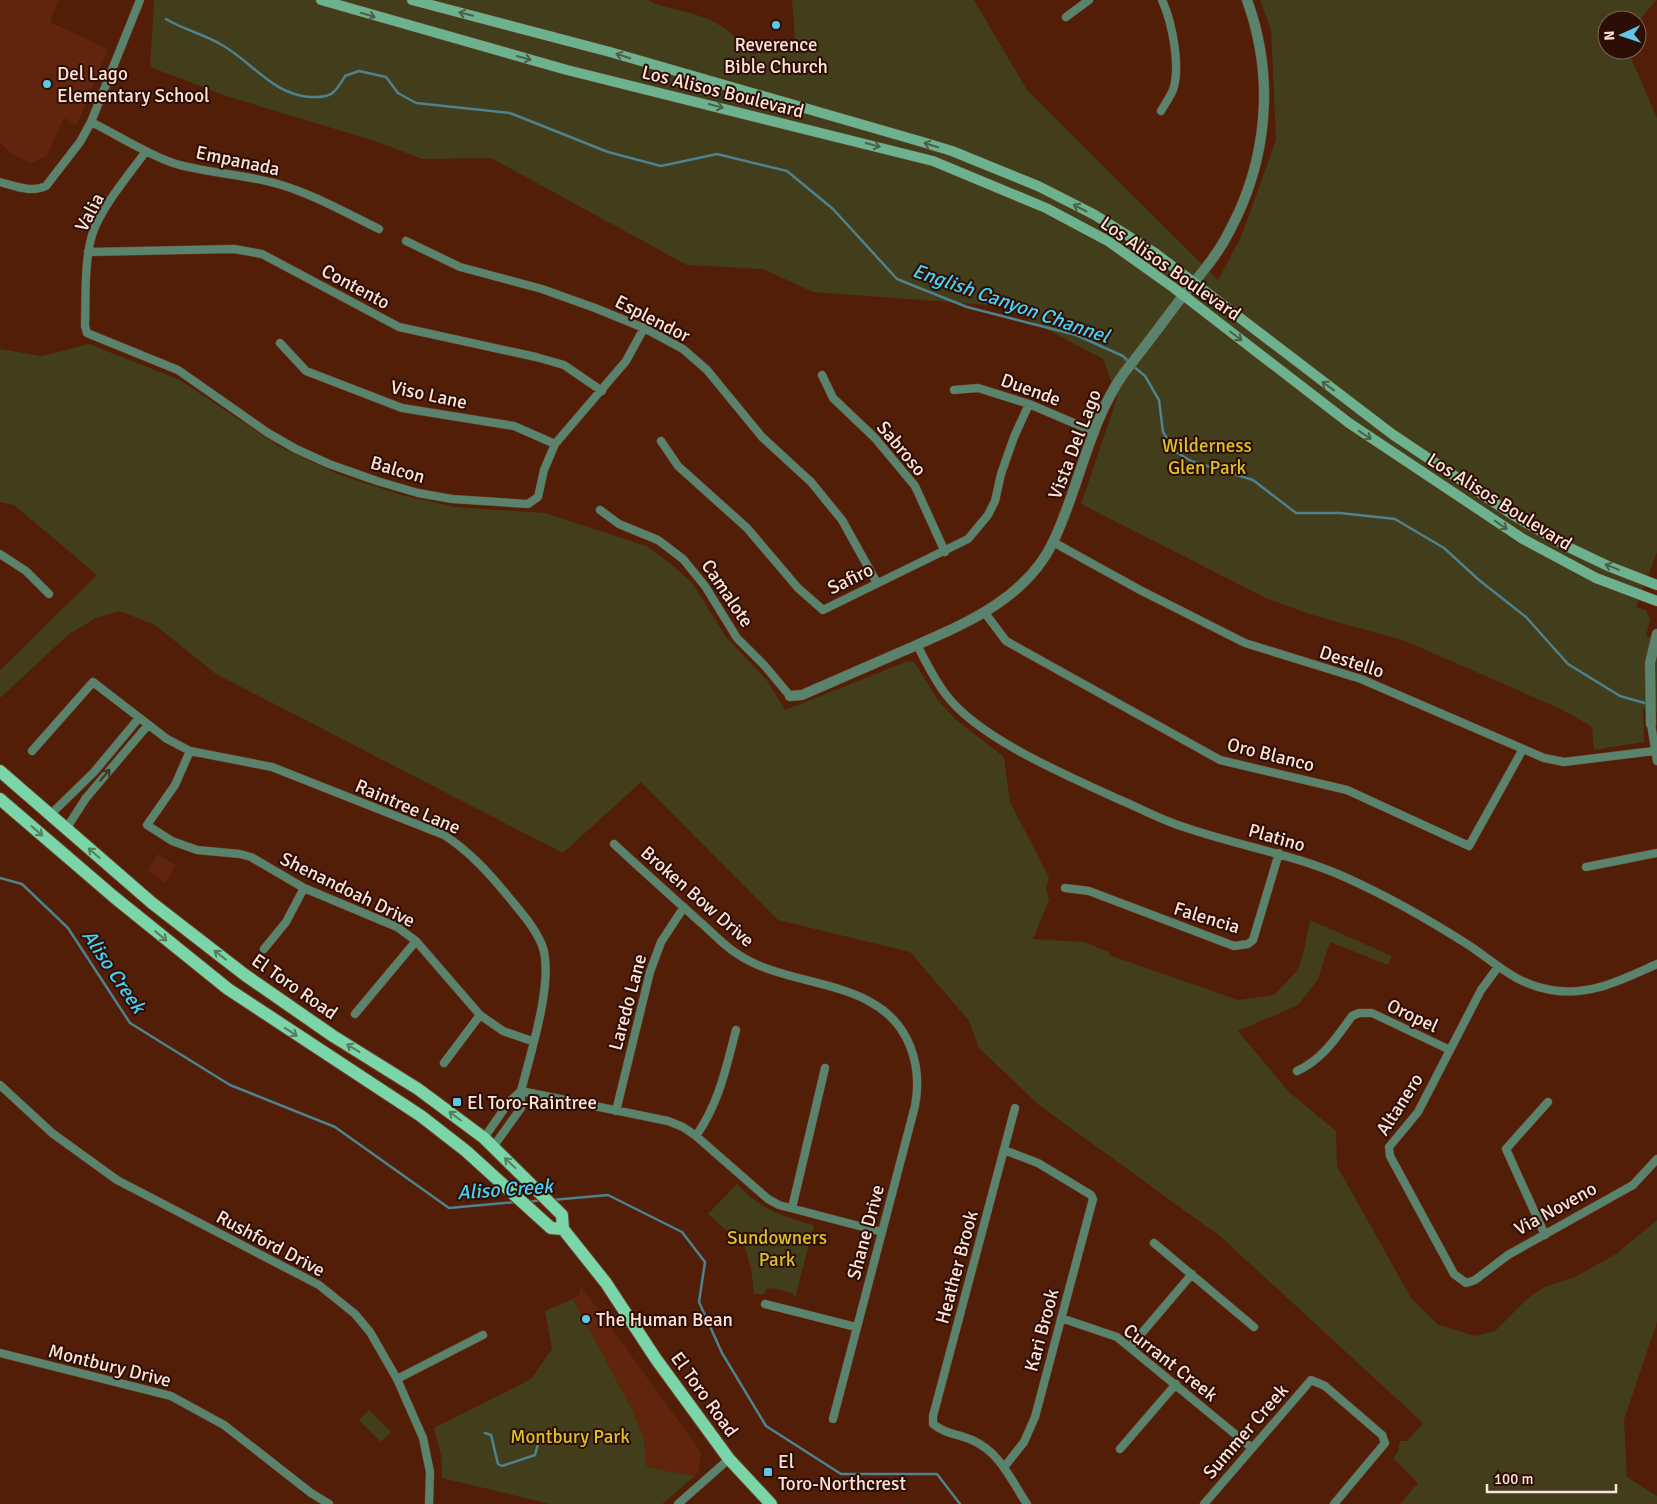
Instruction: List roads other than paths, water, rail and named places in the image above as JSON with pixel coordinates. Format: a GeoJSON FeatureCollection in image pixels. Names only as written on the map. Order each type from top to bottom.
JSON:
{"type":"FeatureCollection","features":[{"type":"Feature","properties":{"kind":"main road","name":"Los Alisos Boulevard"},"geometry":{"type":"LineString","coordinates":[[321,0],[567,70],[933,161],[1046,208],[1108,241],[1184,296],[1349,423],[1523,539],[1596,578],[1657,601]]}},
{"type":"Feature","properties":{"kind":"main road","name":"Los Alisos Boulevard"},"geometry":{"type":"LineString","coordinates":[[412,0],[610,52],[952,152],[1038,186],[1095,215],[1155,253],[1193,284],[1392,434],[1513,515],[1566,546],[1608,566],[1657,585]]}},
{"type":"Feature","properties":{"kind":"main road","name":"El Toro Road"},"geometry":{"type":"LineString","coordinates":[[0,771],[152,903],[245,975],[333,1036],[418,1089],[489,1143],[527,1179],[562,1215],[563,1229],[606,1283],[656,1359],[729,1459],[771,1504]]}},
{"type":"Feature","properties":{"kind":"main road","name":"El Toro Road"},"geometry":{"type":"LineString","coordinates":[[0,799],[114,897],[228,989],[421,1116],[466,1151],[551,1228],[563,1229]]}},
{"type":"Feature","properties":{"kind":"street"},"geometry":{"type":"LineString","coordinates":[[0,182],[33,190],[46,186],[80,142],[91,122],[140,0]]}},
{"type":"Feature","properties":{"kind":"street"},"geometry":{"type":"LineString","coordinates":[[1066,17],[1089,0]]}},
{"type":"Feature","properties":{"kind":"street"},"geometry":{"type":"LineString","coordinates":[[1161,111],[1173,89],[1176,74],[1174,44],[1162,0]]}},
{"type":"Feature","properties":{"kind":"street","name":"Vista Del Lago"},"geometry":{"type":"LineString","coordinates":[[790,696],[802,695],[985,613],[1024,582],[1040,564],[1054,542],[1110,393],[1124,372],[1193,284],[1232,227],[1244,202],[1257,162],[1264,119],[1264,70],[1257,33],[1247,0]]}},
{"type":"Feature","properties":{"kind":"street","name":"Empanada"},"geometry":{"type":"LineString","coordinates":[[91,122],[175,164],[247,176],[279,184],[379,229]]}},
{"type":"Feature","properties":{"kind":"street","name":"Valia"},"geometry":{"type":"LineString","coordinates":[[85,326],[88,252],[93,233],[103,213],[146,151]]}},
{"type":"Feature","properties":{"kind":"street","name":"Esplendor"},"geometry":{"type":"LineString","coordinates":[[406,241],[460,267],[572,299],[644,328],[682,349],[707,370],[762,438],[811,482],[842,520],[877,583]]}},
{"type":"Feature","properties":{"kind":"street","name":"Contento"},"geometry":{"type":"LineString","coordinates":[[88,252],[234,249],[262,254],[399,327],[536,357],[564,365],[602,391]]}},
{"type":"Feature","properties":{"kind":"street","name":"Balcon"},"geometry":{"type":"LineString","coordinates":[[85,326],[87,333],[178,370],[268,433],[296,449],[377,481],[418,493],[452,499],[528,504],[538,497],[544,470],[555,444],[626,361],[644,328]]}},
{"type":"Feature","properties":{"kind":"street","name":"Viso Lane"},"geometry":{"type":"LineString","coordinates":[[280,343],[306,371],[402,408],[514,426],[555,444]]}},
{"type":"Feature","properties":{"kind":"street","name":"Sabroso"},"geometry":{"type":"LineString","coordinates":[[822,375],[833,398],[875,438],[915,486],[945,552]]}},
{"type":"Feature","properties":{"kind":"street","name":"Duende"},"geometry":{"type":"LineString","coordinates":[[954,390],[978,388],[1029,404],[1095,432]]}},
{"type":"Feature","properties":{"kind":"street","name":"Safiro"},"geometry":{"type":"LineString","coordinates":[[661,442],[678,466],[748,528],[798,588],[823,610],[945,552],[968,538],[988,515],[995,501],[1001,474],[1014,437],[1029,404]]}},
{"type":"Feature","properties":{"kind":"street","name":"Camalote"},"geometry":{"type":"LineString","coordinates":[[600,510],[624,526],[658,540],[683,559],[705,586],[737,638],[764,665],[790,696]]}},
{"type":"Feature","properties":{"kind":"street","name":"Destello"},"geometry":{"type":"LineString","coordinates":[[1054,542],[1140,590],[1245,643],[1361,679],[1544,758],[1564,762],[1654,751]]}},
{"type":"Feature","properties":{"kind":"street"},"geometry":{"type":"LineString","coordinates":[[0,554],[26,571],[49,594]]}},
{"type":"Feature","properties":{"kind":"street","name":"Oro Blanco"},"geometry":{"type":"LineString","coordinates":[[985,613],[1006,641],[1220,760],[1347,790],[1469,846],[1523,749]]}},
{"type":"Feature","properties":{"kind":"street"},"geometry":{"type":"LineString","coordinates":[[1657,634],[1650,664],[1651,724],[1657,761]]}},
{"type":"Feature","properties":{"kind":"street","name":"Platino"},"geometry":{"type":"LineString","coordinates":[[917,645],[947,697],[972,721],[998,740],[1082,782],[1185,828],[1279,853],[1348,879],[1471,946],[1512,977],[1531,985],[1572,991],[1607,986],[1657,964]]}},
{"type":"Feature","properties":{"kind":"street","name":"Raintree Lane"},"geometry":{"type":"LineString","coordinates":[[32,751],[92,682],[139,718],[190,751],[272,767],[444,835],[465,849],[493,878],[526,919],[542,948],[546,967],[546,985],[522,1091],[522,1108],[514,1120],[489,1143]]}},
{"type":"Feature","properties":{"kind":"street"},"geometry":{"type":"LineString","coordinates":[[50,815],[84,783],[139,718]]}},
{"type":"Feature","properties":{"kind":"street"},"geometry":{"type":"LineString","coordinates":[[66,828],[92,791],[148,724]]}},
{"type":"Feature","properties":{"kind":"street"},"geometry":{"type":"LineString","coordinates":[[117,745],[125,752]]}},
{"type":"Feature","properties":{"kind":"street","name":"Shenandoah Drive"},"geometry":{"type":"LineString","coordinates":[[190,751],[175,785],[148,825],[172,841],[197,850],[240,854],[251,857],[304,888],[397,927],[416,941],[480,1015],[503,1032],[532,1041]]}},
{"type":"Feature","properties":{"kind":"street"},"geometry":{"type":"LineString","coordinates":[[84,783],[92,791]]}},
{"type":"Feature","properties":{"kind":"street","name":"Broken Bow Drive"},"geometry":{"type":"LineString","coordinates":[[614,844],[735,953],[774,973],[860,996],[892,1018],[903,1032],[912,1052]]}},
{"type":"Feature","properties":{"kind":"street","name":"Falencia"},"geometry":{"type":"LineString","coordinates":[[1065,888],[1089,891],[1234,946],[1241,946],[1253,940],[1279,853]]}},
{"type":"Feature","properties":{"kind":"street"},"geometry":{"type":"LineString","coordinates":[[1586,867],[1657,853]]}},
{"type":"Feature","properties":{"kind":"street"},"geometry":{"type":"LineString","coordinates":[[264,949],[286,922],[304,888]]}},
{"type":"Feature","properties":{"kind":"street","name":"Laredo Lane"},"geometry":{"type":"LineString","coordinates":[[616,1111],[650,972],[661,942],[684,908]]}},
{"type":"Feature","properties":{"kind":"street"},"geometry":{"type":"LineString","coordinates":[[355,1014],[416,941]]}},
{"type":"Feature","properties":{"kind":"street","name":"Altanero"},"geometry":{"type":"LineString","coordinates":[[1466,1283],[1454,1274],[1390,1156],[1389,1147],[1418,1112],[1481,990],[1498,967]]}},
{"type":"Feature","properties":{"kind":"street","name":"Oropel"},"geometry":{"type":"LineString","coordinates":[[1297,1071],[1310,1065],[1323,1055],[1352,1016],[1359,1013],[1372,1014],[1450,1050]]}},
{"type":"Feature","properties":{"kind":"street"},"geometry":{"type":"LineString","coordinates":[[444,1063],[480,1015]]}},
{"type":"Feature","properties":{"kind":"street"},"geometry":{"type":"LineString","coordinates":[[696,1136],[710,1116],[719,1094],[736,1030]]}},
{"type":"Feature","properties":{"kind":"street","name":"Shane Drive"},"geometry":{"type":"LineString","coordinates":[[833,1420],[918,1093],[912,1052]]}},
{"type":"Feature","properties":{"kind":"street"},"geometry":{"type":"LineString","coordinates":[[792,1208],[825,1068]]}},
{"type":"Feature","properties":{"kind":"street","name":"Rushford Drive"},"geometry":{"type":"LineString","coordinates":[[0,1085],[52,1133],[118,1180],[318,1285],[355,1314],[370,1332],[397,1379],[415,1418],[428,1456],[429,1504]]}},
{"type":"Feature","properties":{"kind":"street"},"geometry":{"type":"LineString","coordinates":[[489,1143],[509,1102],[522,1091],[668,1121],[696,1136],[768,1198],[779,1205],[882,1232]]}},
{"type":"Feature","properties":{"kind":"street"},"geometry":{"type":"LineString","coordinates":[[1545,1235],[1506,1149],[1548,1102]]}},
{"type":"Feature","properties":{"kind":"street","name":"Heather Brook"},"geometry":{"type":"LineString","coordinates":[[1004,1466],[986,1447],[941,1431],[933,1424],[933,1416],[1015,1108]]}},
{"type":"Feature","properties":{"kind":"street"},"geometry":{"type":"LineString","coordinates":[[503,1112],[514,1120]]}},
{"type":"Feature","properties":{"kind":"street","name":"Kari Brook"},"geometry":{"type":"LineString","coordinates":[[1004,1150],[1038,1163],[1091,1195],[1092,1204],[1031,1429],[1024,1442],[1004,1466]]}},
{"type":"Feature","properties":{"kind":"street","name":"Via Noveno"},"geometry":{"type":"LineString","coordinates":[[1466,1283],[1475,1280],[1508,1255],[1633,1185],[1657,1159]]}},
{"type":"Feature","properties":{"kind":"street"},"geometry":{"type":"LineString","coordinates":[[1154,1243],[1254,1327]]}},
{"type":"Feature","properties":{"kind":"street"},"geometry":{"type":"LineString","coordinates":[[1130,1347],[1192,1274]]}},
{"type":"Feature","properties":{"kind":"street"},"geometry":{"type":"LineString","coordinates":[[765,1304],[856,1327]]}},
{"type":"Feature","properties":{"kind":"street","name":"Currant Creek"},"geometry":{"type":"LineString","coordinates":[[1061,1318],[1103,1332],[1130,1347],[1252,1448]]}},
{"type":"Feature","properties":{"kind":"street"},"geometry":{"type":"LineString","coordinates":[[397,1379],[483,1335]]}},
{"type":"Feature","properties":{"kind":"street","name":"Montbury Drive"},"geometry":{"type":"LineString","coordinates":[[0,1353],[171,1396],[224,1425],[329,1504]]}},
{"type":"Feature","properties":{"kind":"street","name":"Summer Creek"},"geometry":{"type":"LineString","coordinates":[[1204,1504],[1312,1380],[1325,1386],[1382,1435],[1385,1444],[1334,1504]]}},
{"type":"Feature","properties":{"kind":"street"},"geometry":{"type":"LineString","coordinates":[[1120,1449],[1176,1384]]}},
{"type":"Feature","properties":{"kind":"street"},"geometry":{"type":"LineString","coordinates":[[678,1504],[729,1459]]}},
{"type":"Feature","properties":{"kind":"street"},"geometry":{"type":"LineString","coordinates":[[1004,1466],[1027,1504]]}},
{"type":"Feature","properties":{"kind":"waterway","name":"English Canyon Channel"},"geometry":{"type":"LineString","coordinates":[[166,19],[222,45],[273,84],[297,95],[310,97],[328,96],[335,91],[345,76],[359,71],[386,77],[398,93],[416,103],[510,113],[608,152],[661,166],[717,154],[787,171],[833,209],[897,279],[967,307],[1076,335],[1123,356],[1129,362]]}},
{"type":"Feature","properties":{"kind":"waterway","name":"English Canyon Channel"},"geometry":{"type":"LineString","coordinates":[[1133,366],[1145,376],[1159,400],[1163,432],[1176,452],[1191,461],[1253,480],[1296,513],[1340,513],[1395,519],[1444,548],[1479,580],[1526,617],[1568,664],[1620,696],[1648,704]]}},
{"type":"Feature","properties":{"kind":"waterway","name":"Aliso Creek"},"geometry":{"type":"LineString","coordinates":[[0,878],[22,884],[68,928],[130,1023],[230,1085],[335,1127],[449,1208],[517,1202]]}},
{"type":"Feature","properties":{"kind":"waterway","name":"Aliso Creek"},"geometry":{"type":"LineString","coordinates":[[552,1200],[608,1195],[682,1232],[705,1262],[699,1302],[722,1353],[766,1426],[841,1474],[937,1474],[960,1504]]}},
{"type":"Feature","properties":{"kind":"waterway","name":"Aliso Creek"},"geometry":{"type":"LineString","coordinates":[[527,1202],[542,1200]]}},
{"type":"Feature","properties":{"kind":"waterway"},"geometry":{"type":"LineString","coordinates":[[485,1433],[491,1435],[498,1464],[502,1466],[535,1455],[538,1444]]}},
{"type":"Feature","properties":{"kind":"place","name":"Reverence Bible Church"},"geometry":{"type":"Point","coordinates":[776,25]}},
{"type":"Feature","properties":{"kind":"place","name":"Del Lago Elementary School"},"geometry":{"type":"Point","coordinates":[47,84]}},
{"type":"Feature","properties":{"kind":"place","name":"El Toro-Raintree"},"geometry":{"type":"Point","coordinates":[457,1102]}},
{"type":"Feature","properties":{"kind":"place","name":"The Human Bean"},"geometry":{"type":"Point","coordinates":[586,1319]}},
{"type":"Feature","properties":{"kind":"place","name":"El Toro-Northcrest"},"geometry":{"type":"Point","coordinates":[768,1472]}},
{"type":"Feature","properties":{"kind":"park label","name":"Wilderness Glen Park"},"geometry":{"type":"Point","coordinates":[1207,456]}},
{"type":"Feature","properties":{"kind":"park label","name":"Sundowners Park"},"geometry":{"type":"Point","coordinates":[777,1248]}},
{"type":"Feature","properties":{"kind":"park label","name":"Montbury Park"},"geometry":{"type":"Point","coordinates":[570,1436]}}]}
